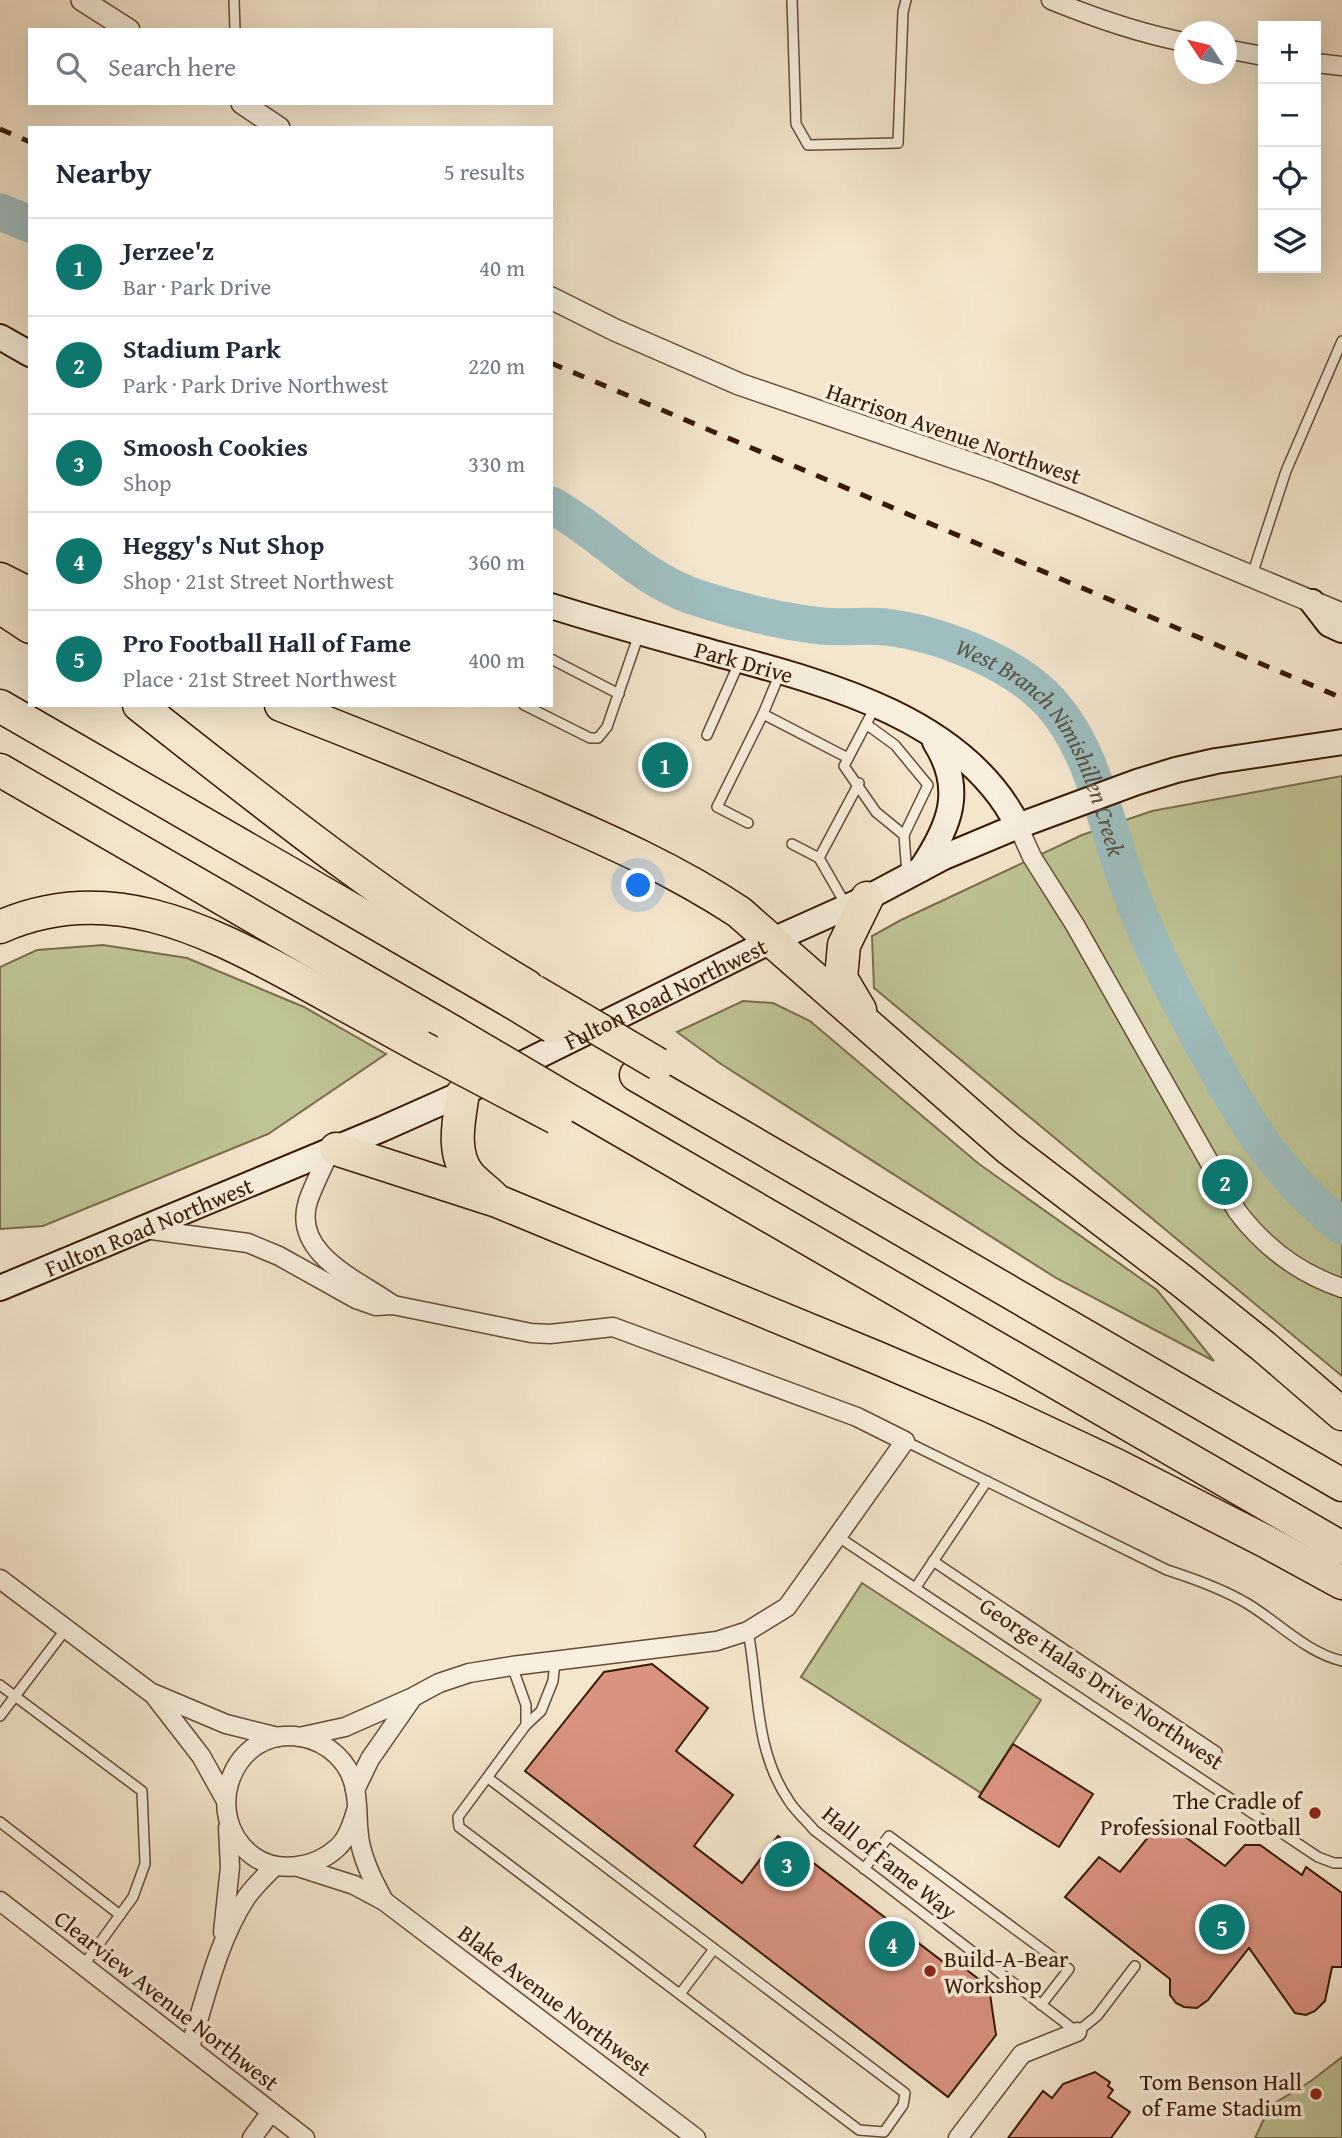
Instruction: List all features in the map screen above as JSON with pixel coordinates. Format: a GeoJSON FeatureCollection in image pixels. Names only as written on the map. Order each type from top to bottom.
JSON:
{"type":"FeatureCollection","features":[{"type":"Feature","properties":{"kind":"highway"},"geometry":{"type":"LineString","coordinates":[[0,579],[28,593]]}},
{"type":"Feature","properties":{"kind":"highway"},"geometry":{"type":"LineString","coordinates":[[0,607],[28,626]]}},
{"type":"Feature","properties":{"kind":"highway"},"geometry":{"type":"LineString","coordinates":[[0,706],[523,997],[647,1070],[874,1214],[1342,1485]]}},
{"type":"Feature","properties":{"kind":"highway"},"geometry":{"type":"LineString","coordinates":[[142,707],[340,862],[472,954],[523,997]]}},
{"type":"Feature","properties":{"kind":"highway"},"geometry":{"type":"LineString","coordinates":[[286,707],[452,772],[615,843],[696,884],[739,912],[1008,1148],[1264,1346],[1342,1414]]}},
{"type":"Feature","properties":{"kind":"highway"},"geometry":{"type":"LineString","coordinates":[[0,770],[453,1032],[567,1111]]}},
{"type":"Feature","properties":{"kind":"highway"},"geometry":{"type":"LineString","coordinates":[[857,902],[844,944],[841,978],[867,1023]]}},
{"type":"Feature","properties":{"kind":"highway"},"geometry":{"type":"LineString","coordinates":[[0,927],[45,911],[108,908],[168,919],[225,941],[421,1047],[567,1111],[841,1258],[1342,1548]]}},
{"type":"Feature","properties":{"kind":"highway"},"geometry":{"type":"LineString","coordinates":[[463,1093],[458,1129],[459,1148],[467,1173],[497,1201]]}},
{"type":"Feature","properties":{"kind":"highway"},"geometry":{"type":"LineString","coordinates":[[333,1150],[497,1201],[992,1407],[1116,1465],[1342,1583]]}},
{"type":"Feature","properties":{"kind":"main road"},"geometry":{"type":"LineString","coordinates":[[0,337],[28,353]]}},
{"type":"Feature","properties":{"kind":"main road"},"geometry":{"type":"LineString","coordinates":[[1312,602],[1329,624],[1342,630]]}},
{"type":"Feature","properties":{"kind":"main road","name":"Park Drive"},"geometry":{"type":"LineString","coordinates":[[553,607],[850,693],[871,714],[931,735],[969,762],[1007,803],[1029,822]]}},
{"type":"Feature","properties":{"kind":"main road"},"geometry":{"type":"LineString","coordinates":[[914,874],[942,833],[950,811],[953,791],[945,757],[931,735]]}},
{"type":"Feature","properties":{"kind":"main road","name":"Fulton Road Northwest"},"geometry":{"type":"LineString","coordinates":[[0,1288],[463,1093],[772,940],[1029,822],[1137,782],[1216,761],[1342,742]]}},
{"type":"Feature","properties":{"kind":"street"},"geometry":{"type":"LineString","coordinates":[[82,0],[126,28]]}},
{"type":"Feature","properties":{"kind":"street"},"geometry":{"type":"LineString","coordinates":[[1051,0],[1125,27],[1174,39]]}},
{"type":"Feature","properties":{"kind":"street"},"geometry":{"type":"LineString","coordinates":[[1237,51],[1258,55]]}},
{"type":"Feature","properties":{"kind":"street"},"geometry":{"type":"LineString","coordinates":[[1321,64],[1342,66]]}},
{"type":"Feature","properties":{"kind":"street"},"geometry":{"type":"LineString","coordinates":[[245,105],[276,126]]}},
{"type":"Feature","properties":{"kind":"street","name":"Harrison Avenue Northwest"},"geometry":{"type":"LineString","coordinates":[[553,299],[626,335],[739,384],[996,472],[1342,614]]}},
{"type":"Feature","properties":{"kind":"street"},"geometry":{"type":"LineString","coordinates":[[1029,822],[1035,862],[1075,925],[1222,1186],[1255,1234],[1285,1260],[1311,1276],[1342,1288]]}},
{"type":"Feature","properties":{"kind":"street"},"geometry":{"type":"LineString","coordinates":[[333,1150],[308,1202],[307,1226],[315,1245],[344,1274],[393,1305]]}},
{"type":"Feature","properties":{"kind":"street"},"geometry":{"type":"LineString","coordinates":[[0,1579],[150,1692],[226,1724],[278,1737],[299,1737],[345,1727],[413,1698],[439,1683],[469,1673],[717,1641],[748,1631],[787,1607],[905,1441],[857,1417],[613,1327],[550,1334],[531,1333],[393,1305],[376,1306],[356,1299],[260,1247],[237,1240],[144,1229]]}},
{"type":"Feature","properties":{"kind":"street"},"geometry":{"type":"LineString","coordinates":[[298,1267],[315,1245]]}},
{"type":"Feature","properties":{"kind":"street"},"geometry":{"type":"LineString","coordinates":[[150,1692],[201,1756],[225,1799]]}},
{"type":"Feature","properties":{"kind":"street"},"geometry":{"type":"LineString","coordinates":[[355,1790],[370,1759],[413,1698]]}},
{"type":"Feature","properties":{"kind":"street"},"geometry":{"type":"LineString","coordinates":[[221,1950],[230,1867],[225,1799],[230,1776],[242,1757],[259,1745],[278,1737]]}},
{"type":"Feature","properties":{"kind":"street"},"geometry":{"type":"LineString","coordinates":[[228,1821],[238,1841],[254,1857],[275,1866],[298,1867],[320,1861],[338,1847],[350,1830],[356,1811],[355,1790],[348,1770],[336,1754],[319,1742],[299,1737]]}},
{"type":"Feature","properties":{"kind":"street","name":"Blake Avenue Northwest"},"geometry":{"type":"LineString","coordinates":[[356,1811],[361,1846],[372,1879],[384,1901]]}},
{"type":"Feature","properties":{"kind":"street"},"geometry":{"type":"LineString","coordinates":[[190,2048],[221,1950],[247,1897],[275,1866]]}},
{"type":"Feature","properties":{"kind":"street","name":"Blake Avenue Northwest"},"geometry":{"type":"LineString","coordinates":[[298,1867],[354,1885],[384,1901],[696,2138]]}},
{"type":"Feature","properties":{"kind":"street","name":"Clearview Avenue Northwest"},"geometry":{"type":"LineString","coordinates":[[0,1901],[305,2138]]}},
{"type":"Feature","properties":{"kind":"street"},"geometry":{"type":"LineString","coordinates":[[958,2138],[1023,2054],[1077,2032]]}},
{"type":"Feature","properties":{"kind":"street"},"geometry":{"type":"LineString","coordinates":[[252,2138],[271,2112]]}},
{"type":"Feature","properties":{"kind":"lane"},"geometry":{"type":"LineString","coordinates":[[234,0],[235,28]]}},
{"type":"Feature","properties":{"kind":"lane"},"geometry":{"type":"LineString","coordinates":[[792,0],[796,124],[808,145],[898,143],[903,12],[906,0]]}},
{"type":"Feature","properties":{"kind":"lane"},"geometry":{"type":"LineString","coordinates":[[1252,576],[1286,471],[1342,341]]}},
{"type":"Feature","properties":{"kind":"lane"},"geometry":{"type":"LineString","coordinates":[[528,707],[590,738],[598,738],[607,727],[640,632]]}},
{"type":"Feature","properties":{"kind":"lane"},"geometry":{"type":"LineString","coordinates":[[553,660],[619,694]]}},
{"type":"Feature","properties":{"kind":"lane"},"geometry":{"type":"LineString","coordinates":[[707,735],[741,660]]}},
{"type":"Feature","properties":{"kind":"lane"},"geometry":{"type":"LineString","coordinates":[[748,822],[717,807],[781,671]]}},
{"type":"Feature","properties":{"kind":"lane"},"geometry":{"type":"LineString","coordinates":[[763,714],[848,758]]}},
{"type":"Feature","properties":{"kind":"lane"},"geometry":{"type":"LineString","coordinates":[[871,714],[885,741],[909,761],[928,785],[904,835]]}},
{"type":"Feature","properties":{"kind":"lane"},"geometry":{"type":"LineString","coordinates":[[871,714],[844,766],[904,835],[914,874]]}},
{"type":"Feature","properties":{"kind":"lane"},"geometry":{"type":"LineString","coordinates":[[903,771],[909,761]]}},
{"type":"Feature","properties":{"kind":"lane"},"geometry":{"type":"LineString","coordinates":[[819,858],[859,783]]}},
{"type":"Feature","properties":{"kind":"lane"},"geometry":{"type":"LineString","coordinates":[[792,844],[819,858],[857,902]]}},
{"type":"Feature","properties":{"kind":"lane"},"geometry":{"type":"LineString","coordinates":[[905,1441],[1167,1570],[1207,1583],[1248,1604],[1324,1655],[1342,1661]]}},
{"type":"Feature","properties":{"kind":"lane"},"geometry":{"type":"LineString","coordinates":[[916,1587],[987,1481]]}},
{"type":"Feature","properties":{"kind":"lane","name":"George Halas Drive Northwest"},"geometry":{"type":"LineString","coordinates":[[837,1536],[1318,1857],[1342,1863]]}},
{"type":"Feature","properties":{"kind":"lane"},"geometry":{"type":"LineString","coordinates":[[933,1561],[1217,1752]]}},
{"type":"Feature","properties":{"kind":"lane"},"geometry":{"type":"LineString","coordinates":[[0,1716],[66,1629]]}},
{"type":"Feature","properties":{"kind":"lane","name":"Hall of Fame Way"},"geometry":{"type":"LineString","coordinates":[[748,1631],[755,1667],[761,1735],[772,1770],[789,1802],[814,1830],[1077,2032]]}},
{"type":"Feature","properties":{"kind":"lane"},"geometry":{"type":"LineString","coordinates":[[488,1777],[905,2093],[903,2105],[884,2132],[859,2130],[459,1827],[458,1817],[526,1725],[541,1711],[553,1681],[555,1661]]}},
{"type":"Feature","properties":{"kind":"lane"},"geometry":{"type":"LineString","coordinates":[[512,1666],[526,1704],[526,1725]]}},
{"type":"Feature","properties":{"kind":"lane"},"geometry":{"type":"LineString","coordinates":[[0,1685],[142,1791],[145,1864],[133,1897],[83,1966]]}},
{"type":"Feature","properties":{"kind":"lane"},"geometry":{"type":"LineString","coordinates":[[0,1822],[120,1915]]}},
{"type":"Feature","properties":{"kind":"lane"},"geometry":{"type":"LineString","coordinates":[[864,1869],[889,1836],[1069,1969],[1041,2005]]}},
{"type":"Feature","properties":{"kind":"lane"},"geometry":{"type":"LineString","coordinates":[[680,1994],[714,1949]]}},
{"type":"Feature","properties":{"kind":"lane"},"geometry":{"type":"LineString","coordinates":[[1077,2032],[1097,2016],[1135,1966]]}},
{"type":"Feature","properties":{"kind":"green space"},"geometry":{"type":"Polygon","coordinates":[[[1342,776],[1342,1376],[874,988],[872,936],[1082,835],[1152,811],[1342,776]]]}},
{"type":"Feature","properties":{"kind":"green space"},"geometry":{"type":"Polygon","coordinates":[[[103,945],[187,958],[304,1007],[386,1054],[268,1134],[43,1226],[0,1229],[0,967],[37,950],[103,945]]]}},
{"type":"Feature","properties":{"kind":"green space"},"geometry":{"type":"Polygon","coordinates":[[[743,1001],[773,1003],[810,1021],[979,1164],[1157,1290],[1214,1361],[1056,1278],[721,1064],[677,1032],[743,1001]]]}},
{"type":"Feature","properties":{"kind":"green space"},"geometry":{"type":"Polygon","coordinates":[[[862,1583],[1041,1700],[981,1793],[801,1677],[862,1583]]]}},
{"type":"Feature","properties":{"kind":"green space","name":"Tom Benson Hall of Fame Stadium"},"geometry":{"type":"Polygon","coordinates":[[[1342,2057],[1342,2138],[1255,2138],[1270,2106],[1311,2081],[1342,2057]]]}},
{"type":"Feature","properties":{"kind":"building"},"geometry":{"type":"Polygon","coordinates":[[[652,1664],[708,1708],[676,1751],[733,1795],[694,1846],[742,1883],[778,1836],[950,1967],[955,1961],[989,1987],[996,2035],[948,2097],[525,1771],[604,1672],[652,1664]]]}},
{"type":"Feature","properties":{"kind":"building"},"geometry":{"type":"Polygon","coordinates":[[[1013,1744],[1093,1794],[1059,1847],[979,1797],[1013,1744]]]}},
{"type":"Feature","properties":{"kind":"building"},"geometry":{"type":"Polygon","coordinates":[[[1162,1820],[1225,1866],[1245,1845],[1260,1845],[1302,1875],[1306,1867],[1342,1893],[1342,1967],[1332,1967],[1325,2001],[1315,2011],[1306,2015],[1295,2013],[1249,1948],[1208,2000],[1197,2008],[1184,2007],[1176,2003],[1170,1995],[1170,1979],[1065,1897],[1099,1857],[1120,1872],[1162,1820]]]}},
{"type":"Feature","properties":{"kind":"building"},"geometry":{"type":"Polygon","coordinates":[[[1095,2072],[1110,2082],[1108,2086],[1113,2090],[1108,2097],[1130,2112],[1111,2138],[1008,2138],[1043,2091],[1052,2098],[1063,2084],[1095,2072]]]}},
{"type":"Feature","properties":{"kind":"waterway","name":"West Branch Nimishillen Creek"},"geometry":{"type":"LineString","coordinates":[[0,212],[28,223]]}},
{"type":"Feature","properties":{"kind":"waterway","name":"West Branch Nimishillen Creek"},"geometry":{"type":"LineString","coordinates":[[553,506],[636,566],[692,596],[789,621],[830,627],[886,627],[927,635],[991,660],[1029,683],[1044,696],[1074,736],[1085,759],[1126,880],[1152,945],[1219,1074],[1248,1122],[1281,1167],[1319,1207],[1342,1226]]}},
{"type":"Feature","properties":{"kind":"railway"},"geometry":{"type":"LineString","coordinates":[[0,129],[28,141]]}},
{"type":"Feature","properties":{"kind":"railway"},"geometry":{"type":"LineString","coordinates":[[553,364],[1342,698]]}},
{"type":"Feature","properties":{"kind":"place","name":"Jerzee'z"},"geometry":{"type":"Point","coordinates":[665,765]}},
{"type":"Feature","properties":{"kind":"place","name":"Stadium Park"},"geometry":{"type":"Point","coordinates":[1225,1182]}},
{"type":"Feature","properties":{"kind":"place","name":"The Cradle of Professional Football"},"geometry":{"type":"Point","coordinates":[1315,1813]}},
{"type":"Feature","properties":{"kind":"place","name":"Smoosh Cookies"},"geometry":{"type":"Point","coordinates":[787,1864]}},
{"type":"Feature","properties":{"kind":"place","name":"Pro Football Hall of Fame"},"geometry":{"type":"Point","coordinates":[1222,1927]}},
{"type":"Feature","properties":{"kind":"place","name":"Heggy's Nut Shop"},"geometry":{"type":"Point","coordinates":[892,1944]}},
{"type":"Feature","properties":{"kind":"place","name":"Build-A-Bear Workshop"},"geometry":{"type":"Point","coordinates":[930,1971]}},
{"type":"Feature","properties":{"kind":"place","name":"Tom Benson Hall of Fame Stadium"},"geometry":{"type":"Point","coordinates":[1316,2094]}}]}
